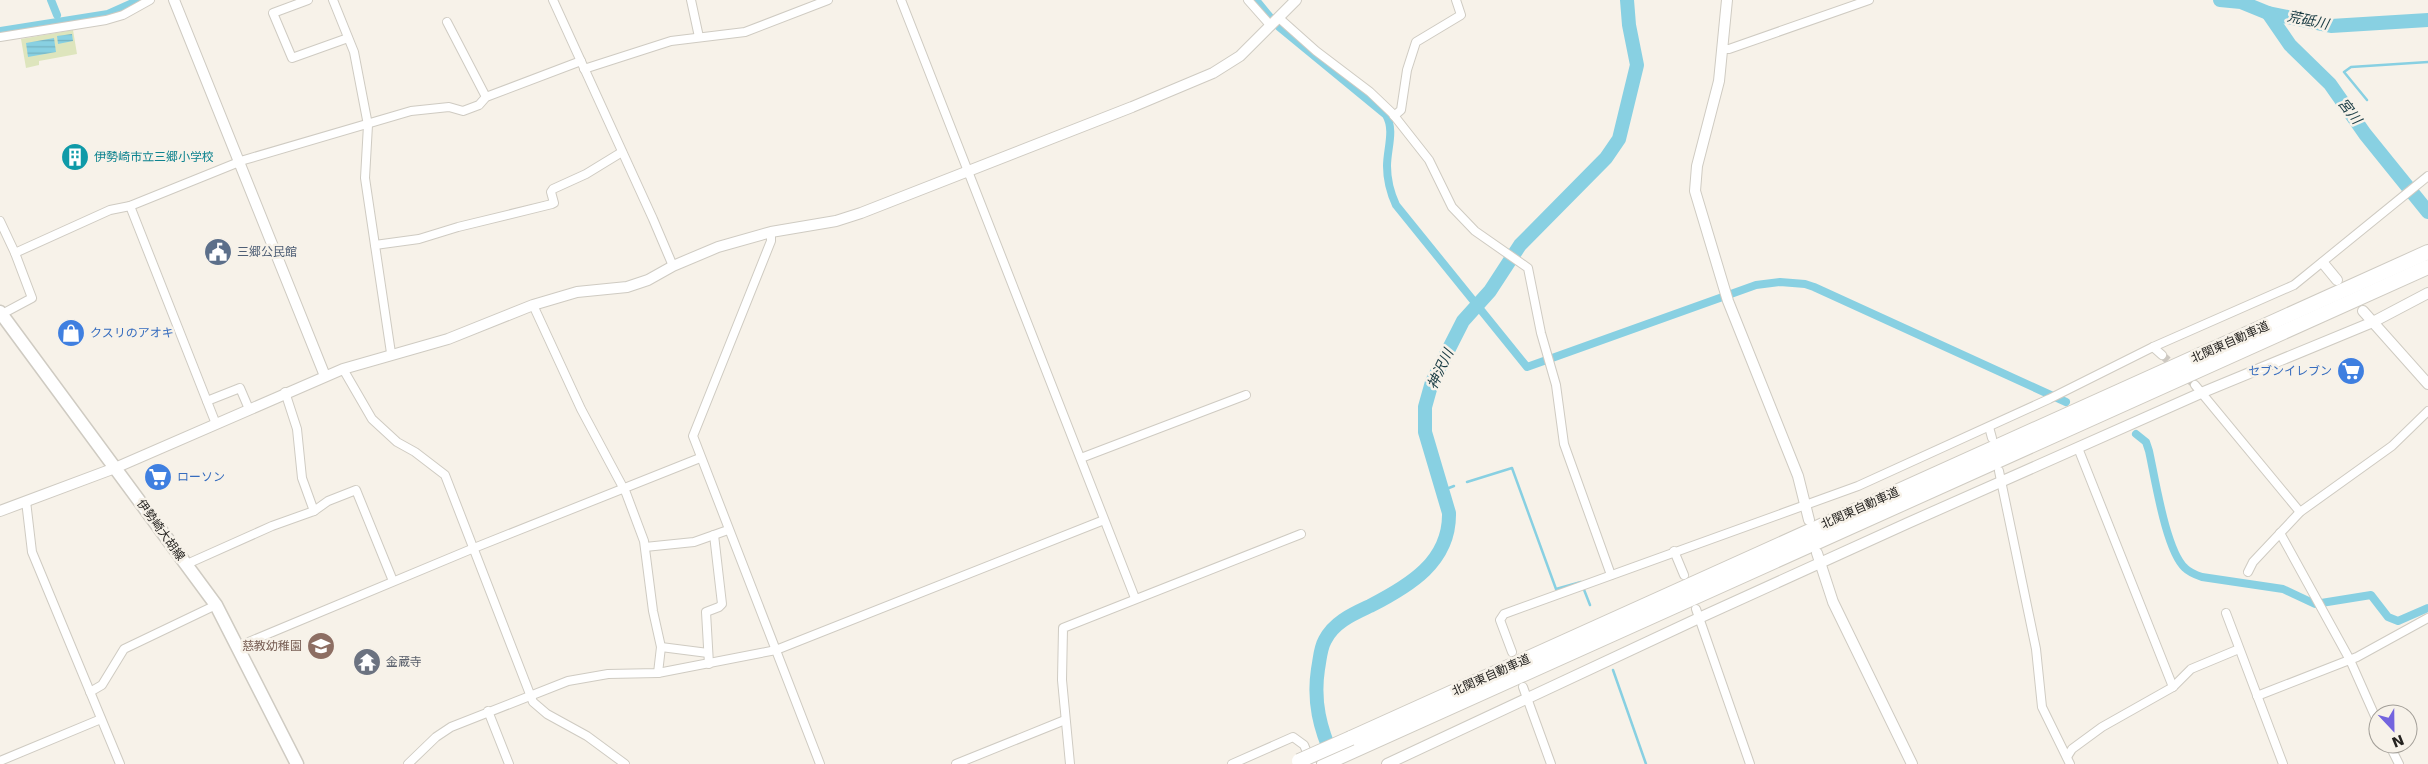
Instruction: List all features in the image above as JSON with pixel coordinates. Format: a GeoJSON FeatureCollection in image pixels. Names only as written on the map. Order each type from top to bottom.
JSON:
{"type":"FeatureCollection","features":[{"type":"Feature","properties":{"kind":"highway","name":"北関東自動車道"},"geometry":{"type":"LineString","coordinates":[[1324,764],[1354,744],[2428,252]]}},
{"type":"Feature","properties":{"kind":"highway","name":"北関東自動車道"},"geometry":{"type":"LineString","coordinates":[[1301,763],[1354,744],[2428,267]]}},
{"type":"Feature","properties":{"kind":"main road","name":"伊勢崎大胡線"},"geometry":{"type":"LineString","coordinates":[[1,313],[216,605],[239,646],[297,764]]}},
{"type":"Feature","properties":{"kind":"street"},"geometry":{"type":"LineString","coordinates":[[0,37],[106,20],[123,15],[150,0]]}},
{"type":"Feature","properties":{"kind":"street"},"geometry":{"type":"LineString","coordinates":[[174,0],[325,376]]}},
{"type":"Feature","properties":{"kind":"street"},"geometry":{"type":"LineString","coordinates":[[308,0],[273,14],[292,58],[348,38]]}},
{"type":"Feature","properties":{"kind":"street"},"geometry":{"type":"LineString","coordinates":[[333,0],[354,52],[368,124],[365,178],[391,353]]}},
{"type":"Feature","properties":{"kind":"street"},"geometry":{"type":"LineString","coordinates":[[552,0],[673,266]]}},
{"type":"Feature","properties":{"kind":"street"},"geometry":{"type":"LineString","coordinates":[[691,0],[699,37]]}},
{"type":"Feature","properties":{"kind":"street"},"geometry":{"type":"LineString","coordinates":[[15,253],[110,210],[130,206],[239,162],[411,111],[449,107],[463,111],[479,105],[486,96],[582,65],[671,41],[745,32],[828,0]]}},
{"type":"Feature","properties":{"kind":"street"},"geometry":{"type":"LineString","coordinates":[[900,0],[1135,598]]}},
{"type":"Feature","properties":{"kind":"street"},"geometry":{"type":"LineString","coordinates":[[1248,0],[1271,26]]}},
{"type":"Feature","properties":{"kind":"street"},"geometry":{"type":"LineString","coordinates":[[0,511],[115,468],[285,392],[343,369],[391,353],[446,339],[533,305],[577,292],[627,287],[648,280],[673,266],[718,247],[771,232],[836,221],[968,172],[1194,83],[1231,62],[1271,26],[1296,0]]}},
{"type":"Feature","properties":{"kind":"street"},"geometry":{"type":"LineString","coordinates":[[1394,116],[1401,110],[1407,70],[1416,42],[1461,14],[1456,0]]}},
{"type":"Feature","properties":{"kind":"street"},"geometry":{"type":"LineString","coordinates":[[1726,0],[1723,49],[1716,95],[1697,166],[1695,191],[1728,301],[1796,470],[1809,520]]}},
{"type":"Feature","properties":{"kind":"street"},"geometry":{"type":"LineString","coordinates":[[1723,49],[1738,46],[1869,0]]}},
{"type":"Feature","properties":{"kind":"street"},"geometry":{"type":"LineString","coordinates":[[1279,18],[1316,51],[1370,92],[1394,116],[1429,160],[1452,207],[1476,231],[1528,268],[1532,279],[1539,324],[1556,385],[1564,444],[1612,575]]}},
{"type":"Feature","properties":{"kind":"street"},"geometry":{"type":"LineString","coordinates":[[447,22],[486,96]]}},
{"type":"Feature","properties":{"kind":"street"},"geometry":{"type":"LineString","coordinates":[[376,245],[419,239],[458,227],[552,204],[554,203],[551,192],[553,189],[586,174],[622,152]]}},
{"type":"Feature","properties":{"kind":"street"},"geometry":{"type":"LineString","coordinates":[[1512,652],[1500,620],[1502,615],[1674,551],[1858,486],[2050,399],[2153,348],[2294,285],[2428,176]]}},
{"type":"Feature","properties":{"kind":"street"},"geometry":{"type":"LineString","coordinates":[[130,206],[216,424]]}},
{"type":"Feature","properties":{"kind":"street"},"geometry":{"type":"LineString","coordinates":[[0,221],[15,253],[32,298],[1,313]]}},
{"type":"Feature","properties":{"kind":"street"},"geometry":{"type":"LineString","coordinates":[[771,232],[771,241],[694,432],[700,458],[820,764]]}},
{"type":"Feature","properties":{"kind":"street"},"geometry":{"type":"LineString","coordinates":[[2323,263],[2337,280]]}},
{"type":"Feature","properties":{"kind":"street"},"geometry":{"type":"LineString","coordinates":[[1387,764],[1528,699],[1698,613],[1822,564],[2078,448],[2198,389],[2373,322],[2428,293]]}},
{"type":"Feature","properties":{"kind":"street"},"geometry":{"type":"LineString","coordinates":[[533,305],[581,409],[624,489],[646,547],[653,611],[661,647],[658,673]]}},
{"type":"Feature","properties":{"kind":"street"},"geometry":{"type":"LineString","coordinates":[[2363,310],[2428,384]]}},
{"type":"Feature","properties":{"kind":"street"},"geometry":{"type":"LineString","coordinates":[[2153,348],[2162,355]]}},
{"type":"Feature","properties":{"kind":"street"},"geometry":{"type":"LineString","coordinates":[[343,369],[372,420],[397,442],[415,452],[445,475],[530,695],[539,709],[587,736],[625,764]]}},
{"type":"Feature","properties":{"kind":"street"},"geometry":{"type":"LineString","coordinates":[[207,401],[240,388],[249,409]]}},
{"type":"Feature","properties":{"kind":"street"},"geometry":{"type":"LineString","coordinates":[[2198,389],[2300,512]]}},
{"type":"Feature","properties":{"kind":"street"},"geometry":{"type":"LineString","coordinates":[[285,392],[297,429],[302,478],[314,511]]}},
{"type":"Feature","properties":{"kind":"street"},"geometry":{"type":"LineString","coordinates":[[1081,458],[1246,395]]}},
{"type":"Feature","properties":{"kind":"street"},"geometry":{"type":"LineString","coordinates":[[2248,572],[2253,562],[2300,512],[2392,446],[2428,411]]}},
{"type":"Feature","properties":{"kind":"street"},"geometry":{"type":"LineString","coordinates":[[1989,427],[1992,438]]}},
{"type":"Feature","properties":{"kind":"street"},"geometry":{"type":"LineString","coordinates":[[2078,448],[2173,687]]}},
{"type":"Feature","properties":{"kind":"street"},"geometry":{"type":"LineString","coordinates":[[239,646],[474,548],[700,458]]}},
{"type":"Feature","properties":{"kind":"street"},"geometry":{"type":"LineString","coordinates":[[1999,471],[2036,649],[2042,707],[2051,729],[2069,760]]}},
{"type":"Feature","properties":{"kind":"street"},"geometry":{"type":"LineString","coordinates":[[187,564],[272,526],[314,511],[328,501],[356,490],[393,582]]}},
{"type":"Feature","properties":{"kind":"street"},"geometry":{"type":"LineString","coordinates":[[26,501],[32,552],[120,764]]}},
{"type":"Feature","properties":{"kind":"street"},"geometry":{"type":"LineString","coordinates":[[408,764],[444,731],[488,711],[568,681],[595,675],[658,673],[776,650],[1104,520]]}},
{"type":"Feature","properties":{"kind":"street"},"geometry":{"type":"LineString","coordinates":[[646,547],[694,542],[728,530]]}},
{"type":"Feature","properties":{"kind":"street"},"geometry":{"type":"LineString","coordinates":[[2280,533],[2350,660],[2370,704]]}},
{"type":"Feature","properties":{"kind":"street"},"geometry":{"type":"LineString","coordinates":[[1070,764],[1062,680],[1063,628],[1301,534]]}},
{"type":"Feature","properties":{"kind":"street"},"geometry":{"type":"LineString","coordinates":[[709,664],[706,612],[719,608],[722,604],[714,535]]}},
{"type":"Feature","properties":{"kind":"street"},"geometry":{"type":"LineString","coordinates":[[1674,551],[1684,576]]}},
{"type":"Feature","properties":{"kind":"street"},"geometry":{"type":"LineString","coordinates":[[1817,553],[1833,602],[1912,764]]}},
{"type":"Feature","properties":{"kind":"street"},"geometry":{"type":"LineString","coordinates":[[90,692],[102,685],[124,649],[216,605]]}},
{"type":"Feature","properties":{"kind":"street"},"geometry":{"type":"LineString","coordinates":[[1698,613],[1750,764]]}},
{"type":"Feature","properties":{"kind":"street"},"geometry":{"type":"LineString","coordinates":[[2226,613],[2282,764]]}},
{"type":"Feature","properties":{"kind":"street"},"geometry":{"type":"LineString","coordinates":[[2257,696],[2350,660],[2428,618]]}},
{"type":"Feature","properties":{"kind":"street"},"geometry":{"type":"LineString","coordinates":[[661,647],[708,653]]}},
{"type":"Feature","properties":{"kind":"street"},"geometry":{"type":"LineString","coordinates":[[2069,760],[2072,749],[2102,726],[2173,687],[2191,669],[2239,649]]}},
{"type":"Feature","properties":{"kind":"street"},"geometry":{"type":"LineString","coordinates":[[1523,686],[1551,764]]}},
{"type":"Feature","properties":{"kind":"street"},"geometry":{"type":"LineString","coordinates":[[488,711],[508,764]]}},
{"type":"Feature","properties":{"kind":"street"},"geometry":{"type":"LineString","coordinates":[[0,761],[101,719]]}},
{"type":"Feature","properties":{"kind":"street"},"geometry":{"type":"LineString","coordinates":[[956,764],[1065,720]]}},
{"type":"Feature","properties":{"kind":"street"},"geometry":{"type":"LineString","coordinates":[[1232,764],[1293,737],[1304,745],[1301,763]]}},
{"type":"Feature","properties":{"kind":"green space"},"geometry":{"type":"Polygon","coordinates":[[[73,30],[77,54],[39,61],[39,65],[26,68],[21,39],[73,30]]]}},
{"type":"Feature","properties":{"kind":"water"},"geometry":{"type":"Polygon","coordinates":[[[72,34],[73,41],[58,44],[57,36],[72,34]]]}},
{"type":"Feature","properties":{"kind":"water"},"geometry":{"type":"Polygon","coordinates":[[[54,38],[56,52],[28,57],[26,43],[54,38]]]}},
{"type":"Feature","properties":{"kind":"waterway"},"geometry":{"type":"LineString","coordinates":[[51,0],[57,15]]}},
{"type":"Feature","properties":{"kind":"waterway"},"geometry":{"type":"LineString","coordinates":[[0,31],[108,14],[139,0]]}},
{"type":"Feature","properties":{"kind":"waterway"},"geometry":{"type":"LineString","coordinates":[[1256,0],[1270,17]]}},
{"type":"Feature","properties":{"kind":"waterway","name":"神沢川"},"geometry":{"type":"LineString","coordinates":[[1333,758],[1321,725],[1316,693],[1323,643],[1333,628],[1339,623],[1412,581],[1435,559],[1443,545],[1449,513],[1425,432],[1425,407],[1432,382],[1463,321],[1490,291],[1520,245],[1606,158],[1619,139],[1637,65],[1629,25],[1627,0]]}},
{"type":"Feature","properties":{"kind":"waterway","name":"荒砥川"},"geometry":{"type":"LineString","coordinates":[[2220,0],[2241,2],[2268,13],[2331,26],[2428,20]]}},
{"type":"Feature","properties":{"kind":"waterway","name":"宮川"},"geometry":{"type":"LineString","coordinates":[[2268,13],[2290,45],[2330,84],[2365,134],[2428,212]]}},
{"type":"Feature","properties":{"kind":"waterway"},"geometry":{"type":"LineString","coordinates":[[1279,27],[1386,115],[1390,127],[1387,160],[1388,176],[1396,205],[1527,367],[1756,285],[1780,282],[1805,284],[1814,287],[2066,402]]}},
{"type":"Feature","properties":{"kind":"waterway"},"geometry":{"type":"LineString","coordinates":[[2367,100],[2344,72],[2351,67],[2428,62]]}},
{"type":"Feature","properties":{"kind":"waterway"},"geometry":{"type":"LineString","coordinates":[[2136,434],[2146,442],[2149,451],[2162,513],[2172,546],[2178,559],[2191,573],[2202,577],[2283,589],[2315,604],[2371,595],[2388,617],[2398,621],[2428,608]]}},
{"type":"Feature","properties":{"kind":"waterway"},"geometry":{"type":"LineString","coordinates":[[1467,482],[1512,468],[1556,589],[1581,582],[1590,605]]}},
{"type":"Feature","properties":{"kind":"waterway"},"geometry":{"type":"LineString","coordinates":[[1441,491],[1454,486]]}},
{"type":"Feature","properties":{"kind":"waterway"},"geometry":{"type":"LineString","coordinates":[[1613,670],[1646,764]]}},
{"type":"Feature","properties":{"kind":"tunnel"},"geometry":{"type":"LineString","coordinates":[[2162,355],[2195,385]]}},
{"type":"Feature","properties":{"kind":"place","name":"伊勢崎市立三郷小学校"},"geometry":{"type":"Point","coordinates":[75,157]}},
{"type":"Feature","properties":{"kind":"place","name":"三郷公民館"},"geometry":{"type":"Point","coordinates":[218,252]}},
{"type":"Feature","properties":{"kind":"place","name":"クスリのアオキ"},"geometry":{"type":"Point","coordinates":[71,333]}},
{"type":"Feature","properties":{"kind":"place","name":"セブンイレブン"},"geometry":{"type":"Point","coordinates":[2351,371]}},
{"type":"Feature","properties":{"kind":"place","name":"ローソン"},"geometry":{"type":"Point","coordinates":[158,477]}},
{"type":"Feature","properties":{"kind":"place","name":"慈教幼稚園"},"geometry":{"type":"Point","coordinates":[321,646]}},
{"type":"Feature","properties":{"kind":"place","name":"金蔵寺"},"geometry":{"type":"Point","coordinates":[367,662]}}]}
